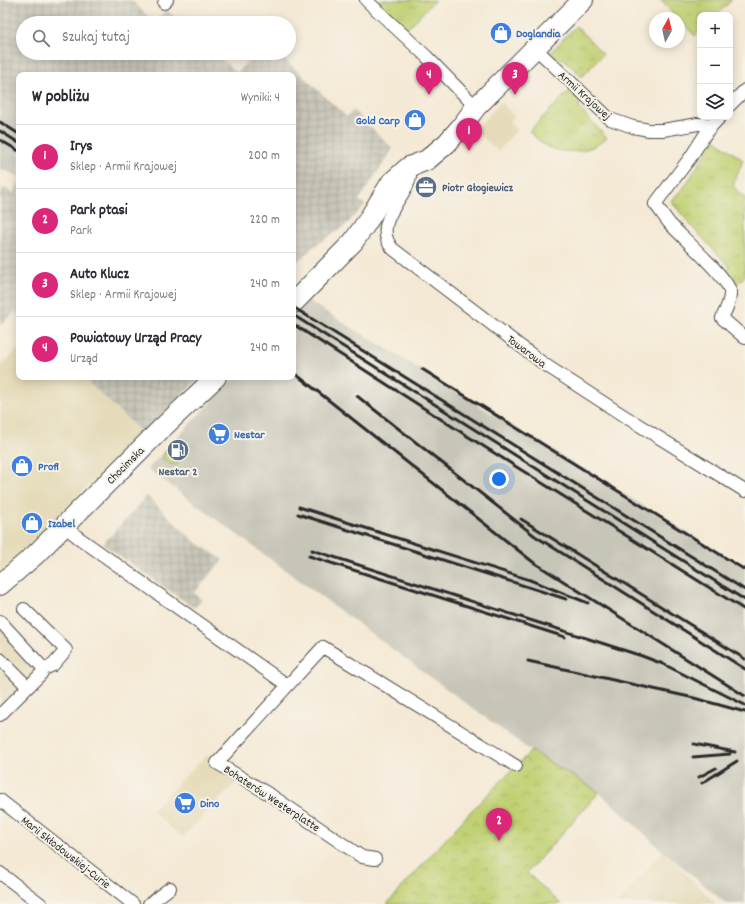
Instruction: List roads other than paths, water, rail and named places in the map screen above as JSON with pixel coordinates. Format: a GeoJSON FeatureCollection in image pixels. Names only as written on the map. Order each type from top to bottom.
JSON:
{"type":"FeatureCollection","features":[{"type":"Feature","properties":{"kind":"main road"},"geometry":{"type":"LineString","coordinates":[[296,300],[353,242],[391,183],[409,167],[419,152],[454,119],[476,107],[583,0]]}},
{"type":"Feature","properties":{"kind":"main road","name":"Chocimska"},"geometry":{"type":"LineString","coordinates":[[0,585],[35,555],[161,429],[213,380]]}},
{"type":"Feature","properties":{"kind":"main road","name":"Chocimska"},"geometry":{"type":"LineString","coordinates":[[0,598],[35,555]]}},
{"type":"Feature","properties":{"kind":"street"},"geometry":{"type":"LineString","coordinates":[[366,0],[422,52],[476,107]]}},
{"type":"Feature","properties":{"kind":"street","name":"Armii Krajowej"},"geometry":{"type":"LineString","coordinates":[[535,48],[610,119],[633,127],[649,130],[663,130],[716,121]]}},
{"type":"Feature","properties":{"kind":"street"},"geometry":{"type":"LineString","coordinates":[[733,102],[745,90]]}},
{"type":"Feature","properties":{"kind":"street"},"geometry":{"type":"LineString","coordinates":[[716,121],[655,204],[670,224],[727,285],[730,292],[729,300],[722,318],[745,338]]}},
{"type":"Feature","properties":{"kind":"street","name":"Towarowa"},"geometry":{"type":"LineString","coordinates":[[409,167],[410,177],[408,184],[390,214],[385,230],[388,244],[393,249],[544,364],[745,491]]}},
{"type":"Feature","properties":{"kind":"street"},"geometry":{"type":"LineString","coordinates":[[64,526],[78,538],[287,685]]}},
{"type":"Feature","properties":{"kind":"street"},"geometry":{"type":"LineString","coordinates":[[0,715],[41,674],[44,669],[53,665],[66,650],[24,609]]}},
{"type":"Feature","properties":{"kind":"street"},"geometry":{"type":"LineString","coordinates":[[0,621],[44,669]]}},
{"type":"Feature","properties":{"kind":"street","name":"Bohaterów Westerplatte"},"geometry":{"type":"LineString","coordinates":[[375,859],[362,857],[272,796],[217,763],[323,647],[516,766]]}},
{"type":"Feature","properties":{"kind":"street"},"geometry":{"type":"LineString","coordinates":[[0,659],[28,687]]}},
{"type":"Feature","properties":{"kind":"street","name":"Marii Skłodowskiej-Curie"},"geometry":{"type":"LineString","coordinates":[[0,800],[133,904]]}},
{"type":"Feature","properties":{"kind":"street"},"geometry":{"type":"LineString","coordinates":[[0,873],[41,904]]}},
{"type":"Feature","properties":{"kind":"street"},"geometry":{"type":"LineString","coordinates":[[149,904],[170,888]]}},
{"type":"Feature","properties":{"kind":"railway"},"geometry":{"type":"LineString","coordinates":[[0,122],[16,132]]}},
{"type":"Feature","properties":{"kind":"railway"},"geometry":{"type":"LineString","coordinates":[[0,131],[16,141]]}},
{"type":"Feature","properties":{"kind":"railway"},"geometry":{"type":"LineString","coordinates":[[0,140],[16,149]]}},
{"type":"Feature","properties":{"kind":"railway"},"geometry":{"type":"LineString","coordinates":[[296,309],[745,590]]}},
{"type":"Feature","properties":{"kind":"railway"},"geometry":{"type":"LineString","coordinates":[[296,317],[745,600]]}},
{"type":"Feature","properties":{"kind":"railway"},"geometry":{"type":"LineString","coordinates":[[296,326],[464,434],[745,610]]}},
{"type":"Feature","properties":{"kind":"railway"},"geometry":{"type":"LineString","coordinates":[[422,369],[745,570]]}},
{"type":"Feature","properties":{"kind":"railway"},"geometry":{"type":"LineString","coordinates":[[296,374],[533,562],[745,696]]}},
{"type":"Feature","properties":{"kind":"railway"},"geometry":{"type":"LineString","coordinates":[[357,396],[535,536],[745,669]]}},
{"type":"Feature","properties":{"kind":"railway"},"geometry":{"type":"LineString","coordinates":[[299,507],[530,580],[588,603]]}},
{"type":"Feature","properties":{"kind":"railway"},"geometry":{"type":"LineString","coordinates":[[298,514],[566,599]]}},
{"type":"Feature","properties":{"kind":"railway"},"geometry":{"type":"LineString","coordinates":[[521,519],[745,659]]}},
{"type":"Feature","properties":{"kind":"railway"},"geometry":{"type":"LineString","coordinates":[[312,550],[642,656],[663,664],[745,705]]}},
{"type":"Feature","properties":{"kind":"railway"},"geometry":{"type":"LineString","coordinates":[[309,556],[565,637]]}},
{"type":"Feature","properties":{"kind":"railway"},"geometry":{"type":"LineString","coordinates":[[528,661],[694,698],[745,712]]}},
{"type":"Feature","properties":{"kind":"railway"},"geometry":{"type":"LineString","coordinates":[[694,744],[735,752]]}},
{"type":"Feature","properties":{"kind":"railway"},"geometry":{"type":"LineString","coordinates":[[693,757],[730,754]]}},
{"type":"Feature","properties":{"kind":"railway"},"geometry":{"type":"LineString","coordinates":[[702,783],[737,761]]}},
{"type":"Feature","properties":{"kind":"railway"},"geometry":{"type":"LineString","coordinates":[[699,777],[716,768]]}},
{"type":"Feature","properties":{"kind":"place","name":"Doglandia"},"geometry":{"type":"Point","coordinates":[501,33]}},
{"type":"Feature","properties":{"kind":"place","name":"Powiatowy Urząd Pracy"},"geometry":{"type":"Point","coordinates":[429,95]}},
{"type":"Feature","properties":{"kind":"place","name":"Auto Klucz"},"geometry":{"type":"Point","coordinates":[515,95]}},
{"type":"Feature","properties":{"kind":"place","name":"Gold Carp"},"geometry":{"type":"Point","coordinates":[415,120]}},
{"type":"Feature","properties":{"kind":"place","name":"Irys"},"geometry":{"type":"Point","coordinates":[469,151]}},
{"type":"Feature","properties":{"kind":"place","name":"Piotr Głogiewicz"},"geometry":{"type":"Point","coordinates":[426,187]}},
{"type":"Feature","properties":{"kind":"place","name":"Nestar"},"geometry":{"type":"Point","coordinates":[219,434]}},
{"type":"Feature","properties":{"kind":"place","name":"Nestar 2"},"geometry":{"type":"Point","coordinates":[178,450]}},
{"type":"Feature","properties":{"kind":"place","name":"Profi"},"geometry":{"type":"Point","coordinates":[22,466]}},
{"type":"Feature","properties":{"kind":"place","name":"Izabel"},"geometry":{"type":"Point","coordinates":[32,523]}},
{"type":"Feature","properties":{"kind":"place","name":"Dino"},"geometry":{"type":"Point","coordinates":[185,803]}},
{"type":"Feature","properties":{"kind":"place","name":"Park ptasi"},"geometry":{"type":"Point","coordinates":[499,841]}}]}
